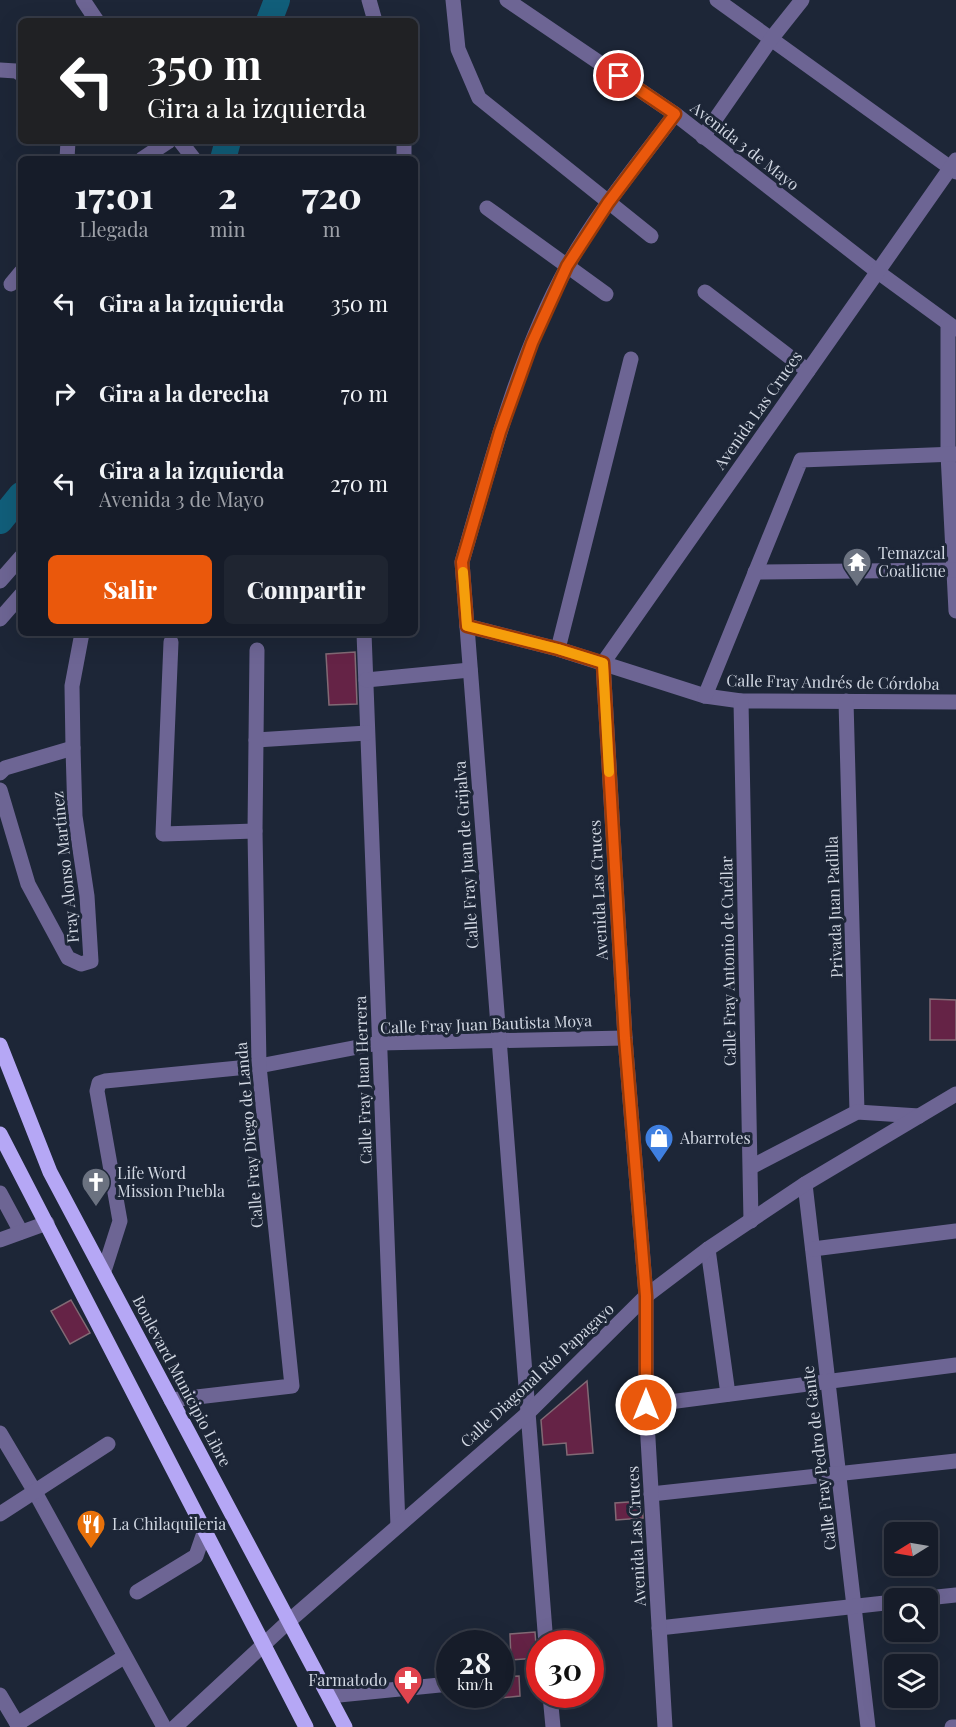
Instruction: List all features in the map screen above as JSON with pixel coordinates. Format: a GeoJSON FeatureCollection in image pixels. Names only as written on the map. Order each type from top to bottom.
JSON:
{"type":"FeatureCollection","features":[{"type":"Feature","properties":{"kind":"main road","name":"Boulevard Municipio Libre"},"geometry":{"type":"LineString","coordinates":[[0,1045],[50,1172],[345,1727]]}},
{"type":"Feature","properties":{"kind":"main road"},"geometry":{"type":"LineString","coordinates":[[0,1134],[306,1727]]}},
{"type":"Feature","properties":{"kind":"street"},"geometry":{"type":"LineString","coordinates":[[83,0],[95,18]]}},
{"type":"Feature","properties":{"kind":"street"},"geometry":{"type":"LineString","coordinates":[[369,0],[374,18]]}},
{"type":"Feature","properties":{"kind":"street"},"geometry":{"type":"LineString","coordinates":[[453,0],[458,49],[479,98],[651,236]]}},
{"type":"Feature","properties":{"kind":"street","name":"Avenida 3 de Mayo"},"geometry":{"type":"LineString","coordinates":[[507,0],[675,114],[878,272],[952,326]]}},
{"type":"Feature","properties":{"kind":"street"},"geometry":{"type":"LineString","coordinates":[[717,0],[954,167]]}},
{"type":"Feature","properties":{"kind":"street"},"geometry":{"type":"LineString","coordinates":[[703,137],[771,39],[802,0]]}},
{"type":"Feature","properties":{"kind":"street"},"geometry":{"type":"LineString","coordinates":[[0,70],[18,72]]}},
{"type":"Feature","properties":{"kind":"street","name":"Calle Fray Juan de Grijalva"},"geometry":{"type":"LineString","coordinates":[[545,1630],[462,562],[500,432],[532,343],[567,266],[608,203],[675,114]]}},
{"type":"Feature","properties":{"kind":"street"},"geometry":{"type":"LineString","coordinates":[[146,156],[164,144]]}},
{"type":"Feature","properties":{"kind":"street"},"geometry":{"type":"LineString","coordinates":[[182,144],[192,156]]}},
{"type":"Feature","properties":{"kind":"street","name":"Avenida Las Cruces"},"geometry":{"type":"LineString","coordinates":[[665,1727],[646,1405],[646,1296],[625,1038],[603,663],[954,167]]}},
{"type":"Feature","properties":{"kind":"street"},"geometry":{"type":"LineString","coordinates":[[487,208],[606,294]]}},
{"type":"Feature","properties":{"kind":"street"},"geometry":{"type":"LineString","coordinates":[[11,284],[18,276]]}},
{"type":"Feature","properties":{"kind":"street"},"geometry":{"type":"LineString","coordinates":[[705,292],[808,371]]}},
{"type":"Feature","properties":{"kind":"street"},"geometry":{"type":"LineString","coordinates":[[952,326],[956,611]]}},
{"type":"Feature","properties":{"kind":"street"},"geometry":{"type":"LineString","coordinates":[[558,649],[631,359]]}},
{"type":"Feature","properties":{"kind":"street"},"geometry":{"type":"LineString","coordinates":[[705,696],[801,460],[952,454]]}},
{"type":"Feature","properties":{"kind":"street"},"geometry":{"type":"LineString","coordinates":[[0,581],[18,560]]}},
{"type":"Feature","properties":{"kind":"street"},"geometry":{"type":"LineString","coordinates":[[755,572],[955,570]]}},
{"type":"Feature","properties":{"kind":"street"},"geometry":{"type":"LineString","coordinates":[[0,619],[18,598]]}},
{"type":"Feature","properties":{"kind":"street","name":"Calle Fray Andrés de Córdoba"},"geometry":{"type":"LineString","coordinates":[[467,626],[558,649],[705,696],[741,701],[956,702]]}},
{"type":"Feature","properties":{"kind":"street"},"geometry":{"type":"LineString","coordinates":[[0,773],[5,768],[73,748],[72,686],[81,636]]}},
{"type":"Feature","properties":{"kind":"street","name":"Calle Fray Juan Herrera"},"geometry":{"type":"LineString","coordinates":[[364,636],[398,1526]]}},
{"type":"Feature","properties":{"kind":"street"},"geometry":{"type":"LineString","coordinates":[[171,642],[163,834],[255,831]]}},
{"type":"Feature","properties":{"kind":"street","name":"Calle Fray Diego de Landa"},"geometry":{"type":"LineString","coordinates":[[171,1400],[292,1386],[258,1066],[255,831],[257,650]]}},
{"type":"Feature","properties":{"kind":"street"},"geometry":{"type":"LineString","coordinates":[[366,680],[470,670]]}},
{"type":"Feature","properties":{"kind":"street","name":"Calle Fray Antonio de Cuéllar"},"geometry":{"type":"LineString","coordinates":[[741,701],[751,1221]]}},
{"type":"Feature","properties":{"kind":"street","name":"Privada Juan Padilla"},"geometry":{"type":"LineString","coordinates":[[846,701],[857,1112]]}},
{"type":"Feature","properties":{"kind":"street"},"geometry":{"type":"LineString","coordinates":[[256,740],[367,733]]}},
{"type":"Feature","properties":{"kind":"street","name":"Fray Alonso Martínez"},"geometry":{"type":"LineString","coordinates":[[0,790],[28,884],[44,916],[68,958],[81,964],[91,961],[87,896],[75,816],[73,748]]}},
{"type":"Feature","properties":{"kind":"street","name":"Calle Fray Juan Bautista Moya"},"geometry":{"type":"LineString","coordinates":[[104,1271],[120,1221],[97,1091],[99,1083],[258,1066],[379,1043],[625,1038]]}},
{"type":"Feature","properties":{"kind":"street","name":"Calle Diagonal Río Papagayo"},"geometry":{"type":"LineString","coordinates":[[175,1727],[289,1621],[528,1413],[646,1296],[708,1249],[805,1184],[956,1094]]}},
{"type":"Feature","properties":{"kind":"street"},"geometry":{"type":"LineString","coordinates":[[751,1167],[857,1112],[919,1116]]}},
{"type":"Feature","properties":{"kind":"street","name":"Calle Fray Pedro de Gante"},"geometry":{"type":"LineString","coordinates":[[805,1184],[868,1727]]}},
{"type":"Feature","properties":{"kind":"street"},"geometry":{"type":"LineString","coordinates":[[0,1193],[21,1232]]}},
{"type":"Feature","properties":{"kind":"street"},"geometry":{"type":"LineString","coordinates":[[0,1240],[47,1223]]}},
{"type":"Feature","properties":{"kind":"street"},"geometry":{"type":"LineString","coordinates":[[813,1249],[956,1231]]}},
{"type":"Feature","properties":{"kind":"street"},"geometry":{"type":"LineString","coordinates":[[708,1249],[728,1394]]}},
{"type":"Feature","properties":{"kind":"street"},"geometry":{"type":"LineString","coordinates":[[646,1405],[956,1365]]}},
{"type":"Feature","properties":{"kind":"street"},"geometry":{"type":"LineString","coordinates":[[0,1433],[35,1492],[164,1727]]}},
{"type":"Feature","properties":{"kind":"street"},"geometry":{"type":"LineString","coordinates":[[0,1514],[108,1444]]}},
{"type":"Feature","properties":{"kind":"street"},"geometry":{"type":"LineString","coordinates":[[651,1494],[956,1461]]}},
{"type":"Feature","properties":{"kind":"street"},"geometry":{"type":"LineString","coordinates":[[137,1592],[196,1556],[206,1530]]}},
{"type":"Feature","properties":{"kind":"street"},"geometry":{"type":"LineString","coordinates":[[196,1556],[222,1562]]}},
{"type":"Feature","properties":{"kind":"street"},"geometry":{"type":"LineString","coordinates":[[938,1597],[956,1595]]}},
{"type":"Feature","properties":{"kind":"street"},"geometry":{"type":"LineString","coordinates":[[659,1628],[884,1603]]}},
{"type":"Feature","properties":{"kind":"street"},"geometry":{"type":"LineString","coordinates":[[0,1695],[18,1725],[124,1657]]}},
{"type":"Feature","properties":{"kind":"street"},"geometry":{"type":"LineString","coordinates":[[329,1696],[436,1685]]}},
{"type":"Feature","properties":{"kind":"street"},"geometry":{"type":"LineString","coordinates":[[551,1708],[553,1727]]}},
{"type":"Feature","properties":{"kind":"building"},"geometry":{"type":"Polygon","coordinates":[[[355,652],[357,704],[329,705],[326,654],[355,652]]]}},
{"type":"Feature","properties":{"kind":"building"},"geometry":{"type":"Polygon","coordinates":[[[930,999],[956,1000],[956,1040],[930,1040],[930,999]]]}},
{"type":"Feature","properties":{"kind":"building"},"geometry":{"type":"Polygon","coordinates":[[[71,1300],[90,1333],[70,1344],[51,1311],[71,1300]]]}},
{"type":"Feature","properties":{"kind":"building"},"geometry":{"type":"Polygon","coordinates":[[[587,1381],[593,1453],[567,1455],[566,1443],[543,1445],[541,1420],[587,1381]]]}},
{"type":"Feature","properties":{"kind":"building"},"geometry":{"type":"Polygon","coordinates":[[[642,1501],[643,1518],[616,1520],[615,1503],[642,1501]]]}},
{"type":"Feature","properties":{"kind":"building"},"geometry":{"type":"Polygon","coordinates":[[[526,1633],[526,1659],[514,1660],[514,1634],[526,1633]]]}},
{"type":"Feature","properties":{"kind":"building"},"geometry":{"type":"Polygon","coordinates":[[[514,1676],[519,1676],[520,1696],[514,1697],[514,1676]]]}},
{"type":"Feature","properties":{"kind":"waterway"},"geometry":{"type":"LineString","coordinates":[[270,18],[277,0]]}},
{"type":"Feature","properties":{"kind":"waterway"},"geometry":{"type":"LineString","coordinates":[[224,156],[227,144]]}},
{"type":"Feature","properties":{"kind":"waterway"},"geometry":{"type":"LineString","coordinates":[[0,521],[18,499]]}},
{"type":"Feature","properties":{"kind":"slow traffic"},"geometry":{"type":"LineString","coordinates":[[463,572],[467,626],[603,663],[609,772]]}},
{"type":"Feature","properties":{"kind":"place","name":"Temazcal Coatlicue"},"geometry":{"type":"Point","coordinates":[857,588]}},
{"type":"Feature","properties":{"kind":"place","name":"Abarrotes"},"geometry":{"type":"Point","coordinates":[659,1164]}},
{"type":"Feature","properties":{"kind":"place","name":"Life Word Mission Puebla"},"geometry":{"type":"Point","coordinates":[96,1208]}},
{"type":"Feature","properties":{"kind":"place","name":"La Chilaquileria"},"geometry":{"type":"Point","coordinates":[91,1550]}},
{"type":"Feature","properties":{"kind":"place","name":"Farmatodo"},"geometry":{"type":"Point","coordinates":[408,1706]}},
{"type":"Feature","properties":{"kind":"route"},"geometry":{"type":"LineString","coordinates":[[619,76],[675,114],[608,203],[567,266],[532,343],[500,432],[462,562],[467,626],[603,663],[625,1038],[646,1296],[646,1405]]}}]}
